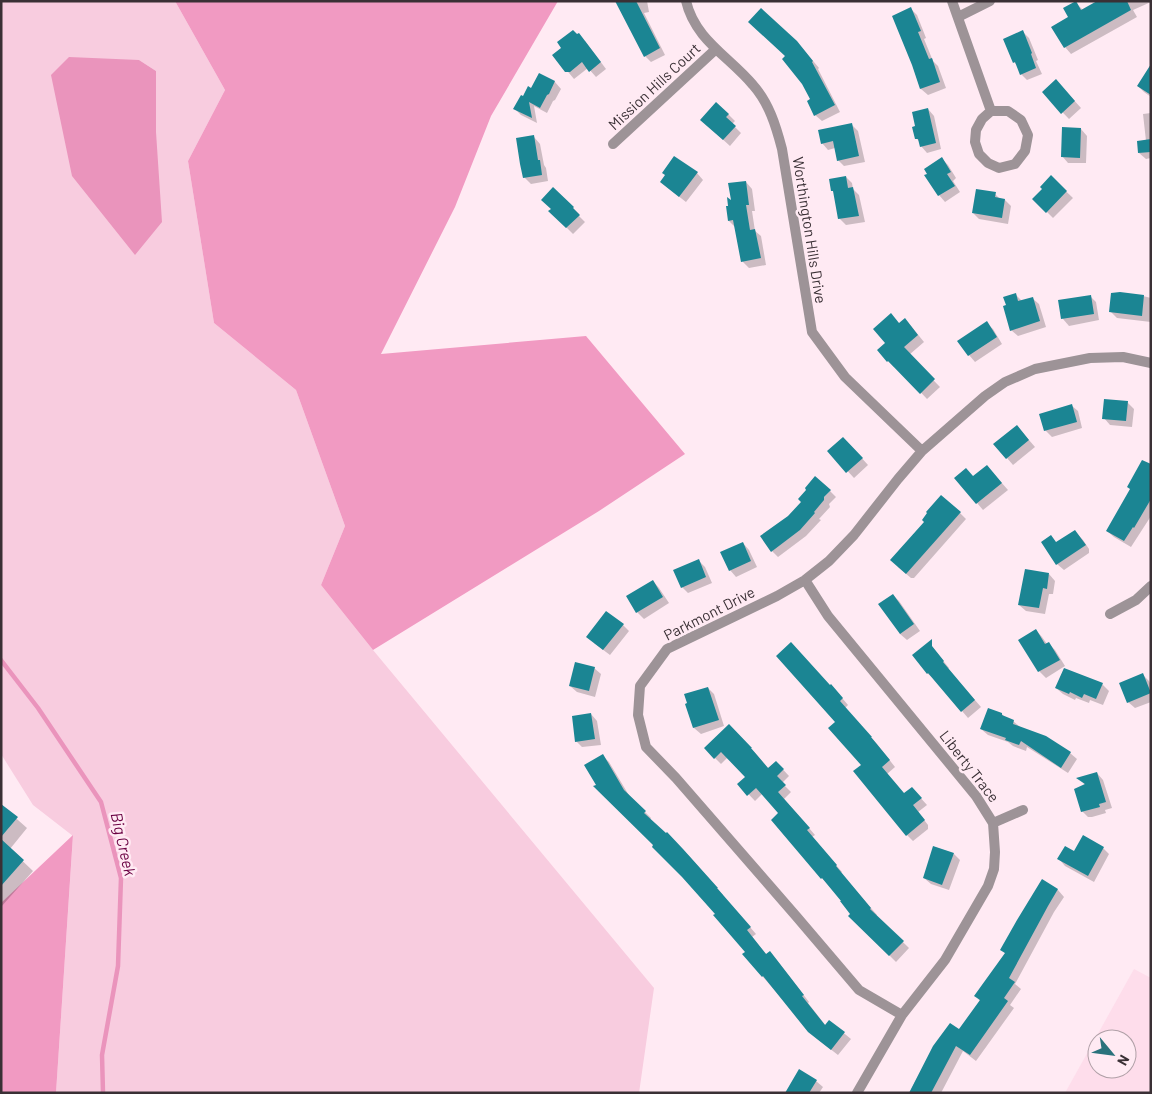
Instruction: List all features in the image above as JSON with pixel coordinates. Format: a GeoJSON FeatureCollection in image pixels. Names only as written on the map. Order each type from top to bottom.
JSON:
{"type":"FeatureCollection","features":[{"type":"Feature","properties":{"kind":"street","name":"Worthington Hills Drive"},"geometry":{"type":"LineString","coordinates":[[686,1],[689,12],[700,33],[754,85],[767,106],[776,127],[782,148],[812,332],[845,377],[922,451]]}},
{"type":"Feature","properties":{"kind":"street"},"geometry":{"type":"LineString","coordinates":[[952,1],[991,111]]}},
{"type":"Feature","properties":{"kind":"street"},"geometry":{"type":"LineString","coordinates":[[958,17],[990,1]]}},
{"type":"Feature","properties":{"kind":"street","name":"Mission Hills Court"},"geometry":{"type":"LineString","coordinates":[[613,144],[716,49]]}},
{"type":"Feature","properties":{"kind":"street"},"geometry":{"type":"LineString","coordinates":[[991,111],[1008,111],[1021,120],[1028,135],[1025,151],[1015,164],[999,168],[988,163],[979,154],[975,142],[976,130],[982,119],[991,111]]}},
{"type":"Feature","properties":{"kind":"street","name":"Parkmont Drive"},"geometry":{"type":"LineString","coordinates":[[902,1015],[859,990],[646,747],[638,715],[640,686],[667,649],[777,596],[805,580],[830,561],[854,535],[898,478],[922,451],[985,396],[1005,382],[1035,369],[1090,358],[1123,357],[1151,363]]}},
{"type":"Feature","properties":{"kind":"street","name":"Liberty Trace"},"geometry":{"type":"LineString","coordinates":[[805,580],[828,616],[976,796],[993,823],[994,869],[988,886],[945,960],[902,1015],[857,1093]]}},
{"type":"Feature","properties":{"kind":"street"},"geometry":{"type":"LineString","coordinates":[[1110,614],[1136,600],[1151,586]]}},
{"type":"Feature","properties":{"kind":"street"},"geometry":{"type":"LineString","coordinates":[[993,823],[1023,810]]}},
{"type":"Feature","properties":{"kind":"shaded area"},"geometry":{"type":"Polygon","coordinates":[[[1,1],[175,1],[225,90],[188,161],[214,323],[296,390],[345,526],[321,585],[654,988],[639,1093],[56,1093],[73,836],[33,805],[1,754],[1,1]],[[139,60],[156,132],[156,71],[139,60]]]}},
{"type":"Feature","properties":{"kind":"shaded area"},"geometry":{"type":"Polygon","coordinates":[[[175,1],[558,1],[491,116],[455,207],[381,354],[586,336],[685,454],[599,511],[373,650],[321,585],[345,526],[296,390],[214,323],[188,161],[225,90],[175,1]]]}},
{"type":"Feature","properties":{"kind":"shaded area"},"geometry":{"type":"Polygon","coordinates":[[[69,57],[139,60],[156,71],[156,132],[162,222],[135,255],[72,176],[51,75],[69,57]]]}},
{"type":"Feature","properties":{"kind":"shaded area"},"geometry":{"type":"Polygon","coordinates":[[[73,835],[56,1093],[1,1093],[1,903],[73,835]]]}},
{"type":"Feature","properties":{"kind":"shaded area"},"geometry":{"type":"Polygon","coordinates":[[[1134,969],[1151,978],[1151,1093],[1065,1093],[1087,1053],[1087,1079],[1137,1079],[1137,1029],[1101,1029],[1134,969]]]}},
{"type":"Feature","properties":{"kind":"building"},"geometry":{"type":"Polygon","coordinates":[[[615,1],[636,1],[660,48],[644,57],[615,1]]]}},
{"type":"Feature","properties":{"kind":"building"},"geometry":{"type":"Polygon","coordinates":[[[1076,1],[1081,10],[1097,1],[1127,1],[1131,10],[1064,48],[1051,27],[1068,17],[1063,8],[1076,1]]]}},
{"type":"Feature","properties":{"kind":"building"},"geometry":{"type":"Polygon","coordinates":[[[911,7],[921,31],[918,32],[929,59],[932,58],[940,82],[920,89],[892,16],[911,7]]]}},
{"type":"Feature","properties":{"kind":"building"},"geometry":{"type":"Polygon","coordinates":[[[761,8],[797,41],[813,61],[835,105],[814,116],[807,101],[810,99],[802,84],[782,59],[785,56],[748,22],[761,8]]]}},
{"type":"Feature","properties":{"kind":"building"},"geometry":{"type":"Polygon","coordinates":[[[573,30],[577,34],[579,33],[601,62],[589,72],[582,62],[570,72],[565,72],[552,55],[561,48],[557,42],[573,30]]]}},
{"type":"Feature","properties":{"kind":"building"},"geometry":{"type":"Polygon","coordinates":[[[1023,30],[1036,68],[1020,75],[1003,39],[1023,30]]]}},
{"type":"Feature","properties":{"kind":"building"},"geometry":{"type":"Polygon","coordinates":[[[1151,64],[1151,95],[1137,86],[1151,64]]]}},
{"type":"Feature","properties":{"kind":"building"},"geometry":{"type":"Polygon","coordinates":[[[539,73],[555,81],[540,108],[529,102],[532,118],[513,109],[528,86],[531,88],[539,73]]]}},
{"type":"Feature","properties":{"kind":"building"},"geometry":{"type":"Polygon","coordinates":[[[1056,79],[1075,101],[1061,114],[1042,92],[1056,79]]]}},
{"type":"Feature","properties":{"kind":"building"},"geometry":{"type":"Polygon","coordinates":[[[716,102],[729,114],[726,117],[736,126],[723,140],[700,120],[716,102]]]}},
{"type":"Feature","properties":{"kind":"building"},"geometry":{"type":"Polygon","coordinates":[[[928,108],[936,143],[920,147],[918,139],[915,139],[912,127],[915,126],[912,112],[928,108]]]}},
{"type":"Feature","properties":{"kind":"building"},"geometry":{"type":"Polygon","coordinates":[[[852,123],[859,156],[837,161],[833,141],[821,144],[818,130],[852,123]]]}},
{"type":"Feature","properties":{"kind":"building"},"geometry":{"type":"Polygon","coordinates":[[[1062,127],[1081,128],[1080,158],[1061,157],[1062,127]]]}},
{"type":"Feature","properties":{"kind":"building"},"geometry":{"type":"Polygon","coordinates":[[[534,135],[542,175],[523,178],[516,138],[534,135]]]}},
{"type":"Feature","properties":{"kind":"building"},"geometry":{"type":"Polygon","coordinates":[[[1151,139],[1151,152],[1138,153],[1137,141],[1151,139]]]}},
{"type":"Feature","properties":{"kind":"building"},"geometry":{"type":"Polygon","coordinates":[[[674,156],[698,172],[679,197],[660,182],[665,175],[662,173],[674,156]]]}},
{"type":"Feature","properties":{"kind":"building"},"geometry":{"type":"Polygon","coordinates":[[[942,157],[951,172],[947,174],[955,186],[938,196],[924,175],[927,174],[924,169],[942,157]]]}},
{"type":"Feature","properties":{"kind":"building"},"geometry":{"type":"Polygon","coordinates":[[[1051,175],[1067,191],[1046,213],[1032,199],[1042,189],[1040,187],[1051,175]]]}},
{"type":"Feature","properties":{"kind":"building"},"geometry":{"type":"Polygon","coordinates":[[[846,176],[848,188],[853,187],[859,216],[838,219],[829,179],[846,176]]]}},
{"type":"Feature","properties":{"kind":"building"},"geometry":{"type":"Polygon","coordinates":[[[746,181],[749,205],[746,205],[750,230],[755,229],[761,258],[741,262],[733,220],[728,221],[726,206],[728,206],[727,197],[731,200],[728,183],[746,181]]]}},
{"type":"Feature","properties":{"kind":"building"},"geometry":{"type":"Polygon","coordinates":[[[553,187],[580,215],[566,228],[548,211],[551,209],[541,200],[553,187]]]}},
{"type":"Feature","properties":{"kind":"building"},"geometry":{"type":"Polygon","coordinates":[[[976,189],[996,192],[995,197],[1005,199],[1002,218],[972,213],[976,189]]]}},
{"type":"Feature","properties":{"kind":"building"},"geometry":{"type":"Polygon","coordinates":[[[1120,292],[1144,295],[1142,316],[1109,312],[1111,293],[1120,292]]]}},
{"type":"Feature","properties":{"kind":"building"},"geometry":{"type":"Polygon","coordinates":[[[1016,293],[1018,301],[1033,297],[1040,321],[1010,331],[1003,306],[1006,305],[1003,297],[1016,293]]]}},
{"type":"Feature","properties":{"kind":"building"},"geometry":{"type":"Polygon","coordinates":[[[1091,295],[1094,314],[1061,319],[1058,300],[1091,295]]]}},
{"type":"Feature","properties":{"kind":"building"},"geometry":{"type":"Polygon","coordinates":[[[891,313],[899,323],[905,318],[918,335],[904,347],[935,379],[920,394],[877,350],[885,343],[873,329],[891,313]]]}},
{"type":"Feature","properties":{"kind":"building"},"geometry":{"type":"Polygon","coordinates":[[[987,321],[997,337],[968,356],[957,341],[987,321]]]}},
{"type":"Feature","properties":{"kind":"building"},"geometry":{"type":"Polygon","coordinates":[[[1104,399],[1128,401],[1126,421],[1102,419],[1104,399]]]}},
{"type":"Feature","properties":{"kind":"building"},"geometry":{"type":"Polygon","coordinates":[[[1072,404],[1077,422],[1044,431],[1039,414],[1072,404]]]}},
{"type":"Feature","properties":{"kind":"building"},"geometry":{"type":"Polygon","coordinates":[[[1017,425],[1029,440],[1006,459],[993,444],[1017,425]]]}},
{"type":"Feature","properties":{"kind":"building"},"geometry":{"type":"Polygon","coordinates":[[[843,437],[863,458],[846,473],[827,451],[843,437]]]}},
{"type":"Feature","properties":{"kind":"building"},"geometry":{"type":"Polygon","coordinates":[[[1142,460],[1151,464],[1151,499],[1124,541],[1106,531],[1130,489],[1127,487],[1142,460]]]}},
{"type":"Feature","properties":{"kind":"building"},"geometry":{"type":"Polygon","coordinates":[[[987,465],[1002,483],[976,504],[954,478],[966,468],[973,476],[987,465]]]}},
{"type":"Feature","properties":{"kind":"building"},"geometry":{"type":"Polygon","coordinates":[[[815,476],[831,490],[800,530],[771,552],[760,536],[788,516],[801,502],[798,499],[815,476]]]}},
{"type":"Feature","properties":{"kind":"building"},"geometry":{"type":"Polygon","coordinates":[[[941,495],[961,512],[906,574],[890,560],[924,522],[922,520],[926,512],[941,495]]]}},
{"type":"Feature","properties":{"kind":"building"},"geometry":{"type":"Polygon","coordinates":[[[1075,530],[1086,545],[1056,565],[1041,542],[1051,535],[1056,542],[1075,530]]]}},
{"type":"Feature","properties":{"kind":"building"},"geometry":{"type":"Polygon","coordinates":[[[743,542],[751,561],[729,571],[720,552],[743,542]]]}},
{"type":"Feature","properties":{"kind":"building"},"geometry":{"type":"Polygon","coordinates":[[[699,559],[706,577],[681,588],[673,570],[699,559]]]}},
{"type":"Feature","properties":{"kind":"building"},"geometry":{"type":"Polygon","coordinates":[[[1025,569],[1049,573],[1047,589],[1043,588],[1039,608],[1018,605],[1025,569]]]}},
{"type":"Feature","properties":{"kind":"building"},"geometry":{"type":"Polygon","coordinates":[[[653,580],[663,597],[636,613],[626,596],[653,580]]]}},
{"type":"Feature","properties":{"kind":"building"},"geometry":{"type":"Polygon","coordinates":[[[893,594],[914,624],[900,634],[878,604],[893,594]]]}},
{"type":"Feature","properties":{"kind":"building"},"geometry":{"type":"Polygon","coordinates":[[[606,611],[624,624],[603,650],[586,637],[606,611]]]}},
{"type":"Feature","properties":{"kind":"building"},"geometry":{"type":"Polygon","coordinates":[[[1036,629],[1045,644],[1049,642],[1060,660],[1038,672],[1018,640],[1036,629]]]}},
{"type":"Feature","properties":{"kind":"building"},"geometry":{"type":"Polygon","coordinates":[[[932,639],[932,646],[943,662],[975,700],[961,712],[912,655],[932,639]]]}},
{"type":"Feature","properties":{"kind":"building"},"geometry":{"type":"Polygon","coordinates":[[[791,642],[843,698],[840,701],[890,760],[882,767],[904,793],[912,787],[922,798],[913,805],[925,820],[906,836],[853,771],[861,765],[828,728],[835,722],[776,656],[791,642]]]}},
{"type":"Feature","properties":{"kind":"building"},"geometry":{"type":"Polygon","coordinates":[[[575,662],[595,667],[589,691],[569,686],[575,662]]]}},
{"type":"Feature","properties":{"kind":"building"},"geometry":{"type":"Polygon","coordinates":[[[1064,668],[1103,683],[1096,699],[1084,694],[1082,698],[1055,688],[1064,668]]]}},
{"type":"Feature","properties":{"kind":"building"},"geometry":{"type":"Polygon","coordinates":[[[1143,673],[1151,693],[1127,703],[1119,683],[1143,673]]]}},
{"type":"Feature","properties":{"kind":"building"},"geometry":{"type":"Polygon","coordinates":[[[708,687],[719,720],[693,728],[685,704],[687,703],[684,694],[708,687]]]}},
{"type":"Feature","properties":{"kind":"building"},"geometry":{"type":"Polygon","coordinates":[[[988,708],[1014,720],[1013,724],[1046,736],[1071,752],[1061,768],[1021,741],[1019,745],[1005,740],[1006,738],[980,729],[988,708]]]}},
{"type":"Feature","properties":{"kind":"building"},"geometry":{"type":"Polygon","coordinates":[[[591,713],[595,739],[575,742],[572,716],[591,713]]]}},
{"type":"Feature","properties":{"kind":"building"},"geometry":{"type":"Polygon","coordinates":[[[729,724],[768,768],[776,761],[784,769],[777,776],[786,785],[778,792],[810,828],[807,830],[837,865],[870,909],[904,941],[889,956],[848,916],[850,914],[841,901],[771,820],[778,813],[756,788],[747,796],[737,784],[745,777],[721,752],[714,759],[704,748],[729,724]]]}},
{"type":"Feature","properties":{"kind":"building"},"geometry":{"type":"Polygon","coordinates":[[[603,754],[624,790],[646,811],[644,813],[667,832],[718,888],[751,927],[747,930],[766,954],[770,951],[825,1025],[829,1020],[845,1032],[831,1050],[808,1032],[763,976],[742,954],[745,952],[713,915],[715,914],[682,877],[652,847],[653,845],[593,786],[596,785],[584,765],[603,754]]]}},
{"type":"Feature","properties":{"kind":"building"},"geometry":{"type":"Polygon","coordinates":[[[1097,772],[1106,802],[1099,804],[1100,807],[1081,812],[1074,789],[1085,784],[1076,778],[1097,772]]]}},
{"type":"Feature","properties":{"kind":"building"},"geometry":{"type":"Polygon","coordinates":[[[1,804],[18,817],[1,837],[1,804]]]}},
{"type":"Feature","properties":{"kind":"building"},"geometry":{"type":"Polygon","coordinates":[[[1083,835],[1104,847],[1088,876],[1057,859],[1065,846],[1074,851],[1083,835]]]}},
{"type":"Feature","properties":{"kind":"building"},"geometry":{"type":"Polygon","coordinates":[[[1,839],[24,860],[1,886],[1,839]]]}},
{"type":"Feature","properties":{"kind":"building"},"geometry":{"type":"Polygon","coordinates":[[[933,846],[954,853],[942,885],[923,878],[933,846]]]}},
{"type":"Feature","properties":{"kind":"building"},"geometry":{"type":"Polygon","coordinates":[[[1042,879],[1058,889],[1009,978],[1015,982],[1004,998],[1008,1001],[970,1055],[956,1046],[931,1093],[909,1093],[933,1046],[950,1023],[959,1029],[980,1000],[974,996],[1005,953],[1000,950],[1042,879]]]}},
{"type":"Feature","properties":{"kind":"building"},"geometry":{"type":"Polygon","coordinates":[[[799,1069],[817,1080],[809,1093],[785,1093],[799,1069]]]}},
{"type":"Feature","properties":{"kind":"waterway","name":"Big Creek"},"geometry":{"type":"LineString","coordinates":[[1,660],[38,708],[101,802],[121,878],[118,966],[102,1055],[103,1093]]}}]}
